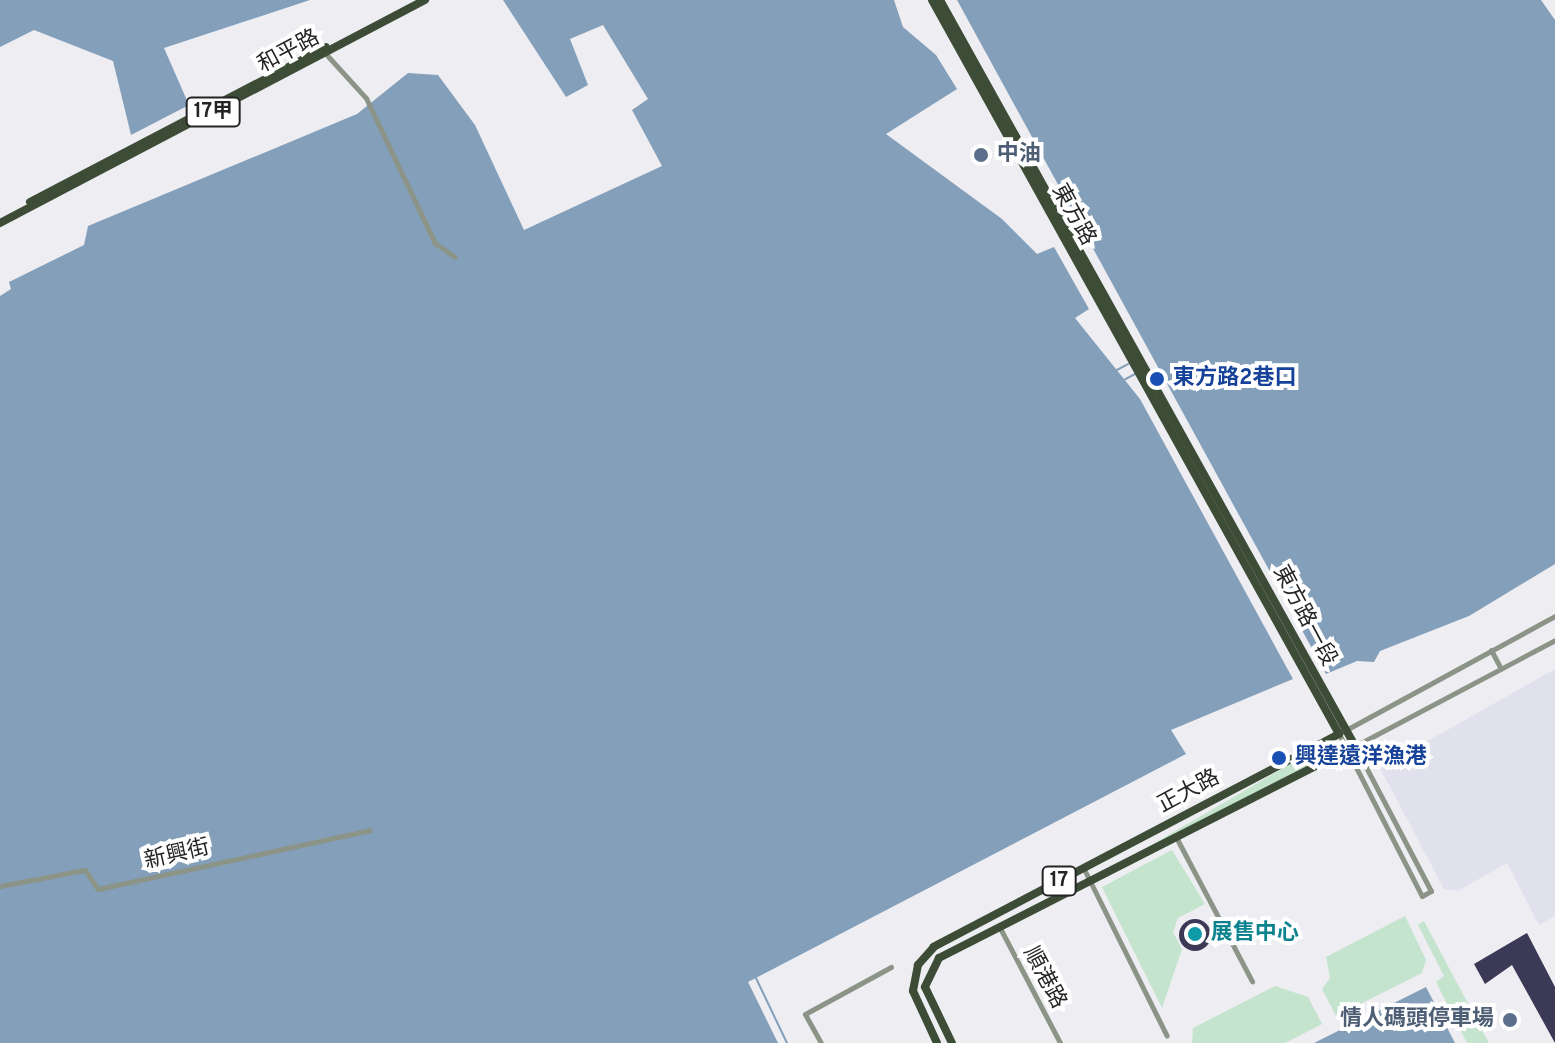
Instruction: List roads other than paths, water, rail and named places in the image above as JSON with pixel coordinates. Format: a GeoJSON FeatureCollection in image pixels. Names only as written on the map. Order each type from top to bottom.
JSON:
{"type":"FeatureCollection","features":[{"type":"Feature","properties":{"kind":"main road","name":"和平路"},"geometry":{"type":"LineString","coordinates":[[0,220],[415,0]]}},
{"type":"Feature","properties":{"kind":"main road","name":"和平路"},"geometry":{"type":"LineString","coordinates":[[0,220],[425,0]]}},
{"type":"Feature","properties":{"kind":"main road","name":"東方路"},"geometry":{"type":"LineString","coordinates":[[932,0],[1139,362]]}},
{"type":"Feature","properties":{"kind":"main road","name":"東方路"},"geometry":{"type":"LineString","coordinates":[[940,0],[1139,362]]}},
{"type":"Feature","properties":{"kind":"main road","name":"東方路一段"},"geometry":{"type":"LineString","coordinates":[[1139,362],[1351,748]]}},
{"type":"Feature","properties":{"kind":"main road","name":"正大路"},"geometry":{"type":"LineString","coordinates":[[937,1043],[913,991],[925,955],[1342,732]]}},
{"type":"Feature","properties":{"kind":"main road","name":"正大路"},"geometry":{"type":"LineString","coordinates":[[952,1043],[928,999],[926,975],[943,955],[1092,884],[1351,748]]}},
{"type":"Feature","properties":{"kind":"street"},"geometry":{"type":"LineString","coordinates":[[325,53],[366,98],[435,243],[455,257]]}},
{"type":"Feature","properties":{"kind":"street","name":"正大路"},"geometry":{"type":"LineString","coordinates":[[1342,732],[1555,616]]}},
{"type":"Feature","properties":{"kind":"street","name":"正大路"},"geometry":{"type":"LineString","coordinates":[[1351,748],[1555,640]]}},
{"type":"Feature","properties":{"kind":"street"},"geometry":{"type":"LineString","coordinates":[[1491,650],[1501,669]]}},
{"type":"Feature","properties":{"kind":"street","name":"東方路一段"},"geometry":{"type":"LineString","coordinates":[[1351,748],[1431,891],[1422,896],[1351,748]]}},
{"type":"Feature","properties":{"kind":"street","name":"新興街"},"geometry":{"type":"LineString","coordinates":[[0,886],[85,870],[98,889],[370,830]]}},
{"type":"Feature","properties":{"kind":"street"},"geometry":{"type":"LineString","coordinates":[[1177,839],[1252,981]]}},
{"type":"Feature","properties":{"kind":"street"},"geometry":{"type":"LineString","coordinates":[[1084,868],[1167,1036]]}},
{"type":"Feature","properties":{"kind":"street","name":"順港路"},"geometry":{"type":"LineString","coordinates":[[1000,928],[1060,1043]]}},
{"type":"Feature","properties":{"kind":"street"},"geometry":{"type":"LineString","coordinates":[[821,1043],[805,1014],[891,967]]}},
{"type":"Feature","properties":{"kind":"water"},"geometry":{"type":"Polygon","coordinates":[[[0,0],[310,0],[164,48],[189,105],[131,135],[113,61],[34,30],[0,47],[0,0]]]}},
{"type":"Feature","properties":{"kind":"water"},"geometry":{"type":"Polygon","coordinates":[[[503,0],[894,0],[903,27],[936,55],[957,89],[886,134],[1002,219],[1037,254],[1054,247],[1089,309],[1075,318],[1140,399],[1293,679],[1171,730],[1186,754],[748,982],[778,1043],[0,1043],[0,296],[11,289],[9,282],[84,245],[88,226],[357,114],[408,73],[438,75],[475,125],[524,230],[662,166],[632,110],[648,99],[603,25],[570,39],[588,85],[566,97],[503,0]]]}},
{"type":"Feature","properties":{"kind":"water"},"geometry":{"type":"Polygon","coordinates":[[[957,0],[1541,0],[1555,20],[1555,564],[1469,616],[1380,651],[1374,662],[1357,661],[1326,674],[957,0]]]}},
{"type":"Feature","properties":{"kind":"water"},"geometry":{"type":"Polygon","coordinates":[[[1426,987],[1455,1043],[1314,1043],[1426,987]]]}},
{"type":"Feature","properties":{"kind":"waterway"},"geometry":{"type":"LineString","coordinates":[[1113,372],[1128,364]]}},
{"type":"Feature","properties":{"kind":"waterway"},"geometry":{"type":"LineString","coordinates":[[1122,381],[1135,374]]}},
{"type":"Feature","properties":{"kind":"waterway"},"geometry":{"type":"LineString","coordinates":[[755,976],[787,1043]]}},
{"type":"Feature","properties":{"kind":"place","name":"中油"},"geometry":{"type":"Point","coordinates":[981,155]}},
{"type":"Feature","properties":{"kind":"place","name":"東方路2巷口"},"geometry":{"type":"Point","coordinates":[1157,379]}},
{"type":"Feature","properties":{"kind":"place","name":"興達遠洋漁港"},"geometry":{"type":"Point","coordinates":[1279,758]}},
{"type":"Feature","properties":{"kind":"place","name":"展售中心"},"geometry":{"type":"Point","coordinates":[1195,934]}},
{"type":"Feature","properties":{"kind":"place","name":"情人碼頭停車場"},"geometry":{"type":"Point","coordinates":[1510,1020]}}]}
